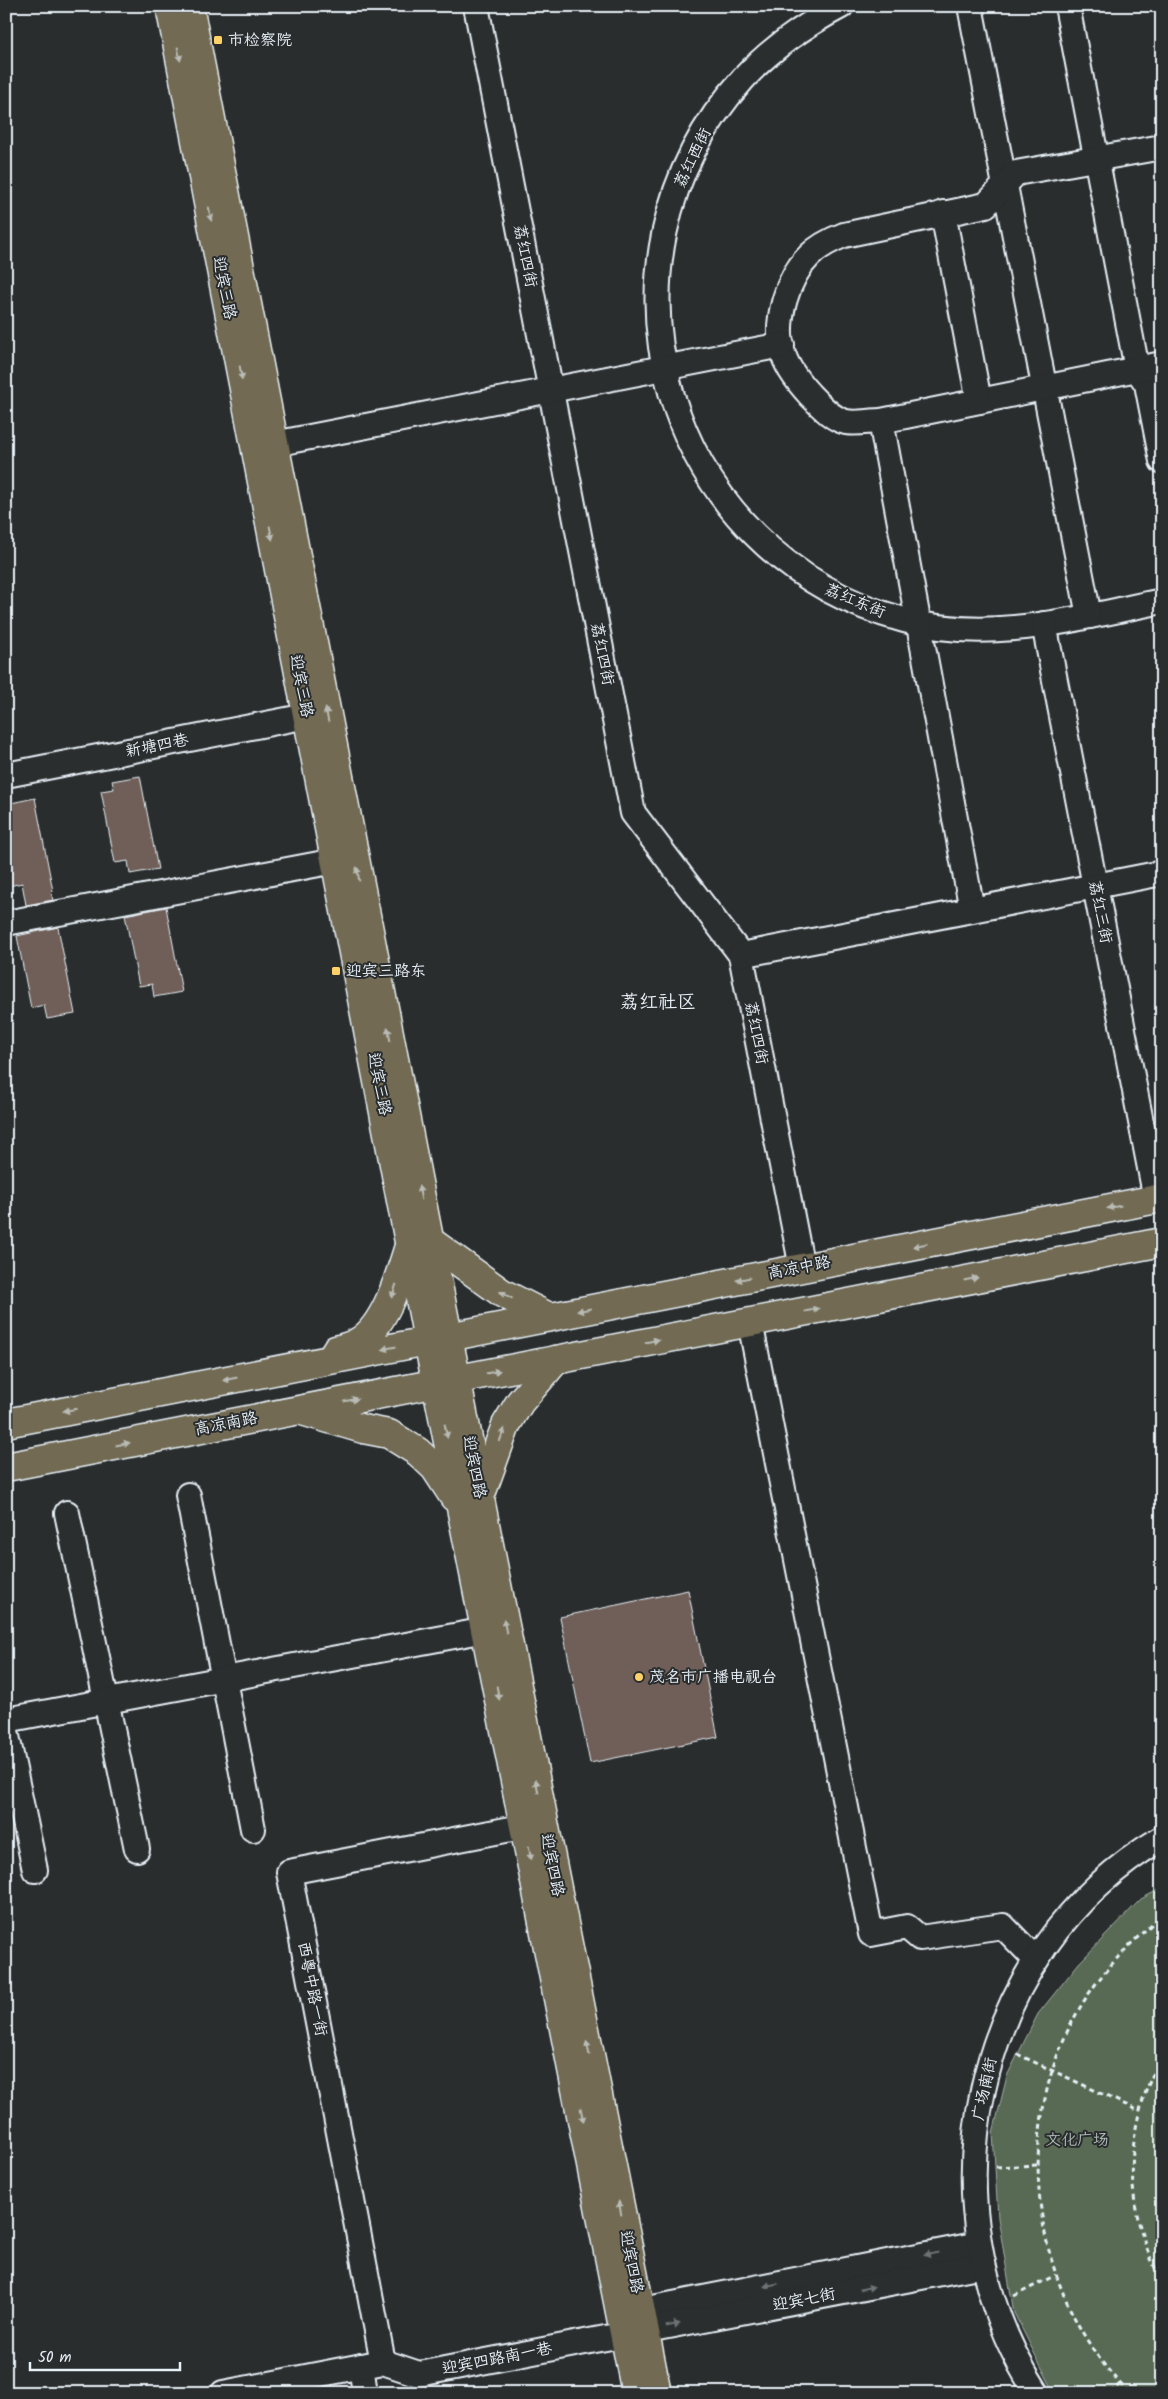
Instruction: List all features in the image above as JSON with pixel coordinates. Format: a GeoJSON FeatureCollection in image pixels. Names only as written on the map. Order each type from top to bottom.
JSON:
{"type":"FeatureCollection","features":[{"type":"Feature","properties":{"kind":"main road","name":"迎宾三路"},"geometry":{"type":"LineString","coordinates":[[170,6],[335,861],[420,1243]]}},
{"type":"Feature","properties":{"kind":"main road","name":"迎宾三路"},"geometry":{"type":"LineString","coordinates":[[189,6],[274,444],[441,1361]]}},
{"type":"Feature","properties":{"kind":"main road","name":"高凉中路"},"geometry":{"type":"LineString","coordinates":[[441,1361],[549,1317],[1159,1199]]}},
{"type":"Feature","properties":{"kind":"main road"},"geometry":{"type":"LineString","coordinates":[[6,1423],[293,1367],[441,1361],[556,1360],[1162,1242]]}},
{"type":"Feature","properties":{"kind":"main road"},"geometry":{"type":"LineString","coordinates":[[293,1367],[359,1342],[373,1326],[392,1298],[420,1243],[502,1293],[549,1317]]}},
{"type":"Feature","properties":{"kind":"main road"},"geometry":{"type":"LineString","coordinates":[[684,1291],[692,1334]]}},
{"type":"Feature","properties":{"kind":"main road"},"geometry":{"type":"LineString","coordinates":[[299,1410],[363,1429],[389,1434],[418,1452],[471,1503],[506,1425],[520,1402],[556,1360]]}},
{"type":"Feature","properties":{"kind":"main road","name":"高凉南路"},"geometry":{"type":"LineString","coordinates":[[6,1467],[299,1410],[441,1361]]}},
{"type":"Feature","properties":{"kind":"main road","name":"迎宾四路"},"geometry":{"type":"LineString","coordinates":[[441,1361],[471,1503],[633,2322],[657,2393]]}},
{"type":"Feature","properties":{"kind":"main road"},"geometry":{"type":"LineString","coordinates":[[156,1394],[164,1436]]}},
{"type":"Feature","properties":{"kind":"main road","name":"迎宾四路"},"geometry":{"type":"LineString","coordinates":[[471,1503],[486,1630],[534,1825]]}},
{"type":"Feature","properties":{"kind":"main road","name":"迎宾四路"},"geometry":{"type":"LineString","coordinates":[[633,2322],[636,2393]]}},
{"type":"Feature","properties":{"kind":"street","name":"荔红四街"},"geometry":{"type":"LineString","coordinates":[[476,6],[633,813],[741,955],[802,1268]]}},
{"type":"Feature","properties":{"kind":"street","name":"荔红西街"},"geometry":{"type":"LineString","coordinates":[[664,368],[657,306],[661,252],[669,213],[691,155],[724,102],[749,73],[790,37],[841,6]]}},
{"type":"Feature","properties":{"kind":"street"},"geometry":{"type":"LineString","coordinates":[[970,6],[1089,616]]}},
{"type":"Feature","properties":{"kind":"street"},"geometry":{"type":"LineString","coordinates":[[1067,6],[1137,368],[1147,384],[1162,461]]}},
{"type":"Feature","properties":{"kind":"street"},"geometry":{"type":"LineString","coordinates":[[1162,147],[1016,173],[986,206],[920,217],[844,235],[826,243],[809,256],[797,272],[784,302],[781,326],[782,345],[795,379],[834,417],[847,422],[881,421],[1162,364]]}},
{"type":"Feature","properties":{"kind":"street"},"geometry":{"type":"LineString","coordinates":[[943,213],[979,400]]}},
{"type":"Feature","properties":{"kind":"street"},"geometry":{"type":"LineString","coordinates":[[274,444],[782,345]]}},
{"type":"Feature","properties":{"kind":"street","name":"荔红东街"},"geometry":{"type":"LineString","coordinates":[[664,368],[679,420],[695,455],[724,500],[749,530],[777,555],[821,586],[876,612],[919,623],[958,629],[989,630],[1044,624],[1162,602]]}},
{"type":"Feature","properties":{"kind":"street"},"geometry":{"type":"LineString","coordinates":[[881,421],[972,910]]}},
{"type":"Feature","properties":{"kind":"street","name":"荔红三街"},"geometry":{"type":"LineString","coordinates":[[1044,624],[1159,1199]]}},
{"type":"Feature","properties":{"kind":"street","name":"新塘四巷"},"geometry":{"type":"LineString","coordinates":[[6,775],[307,716]]}},
{"type":"Feature","properties":{"kind":"street"},"geometry":{"type":"LineString","coordinates":[[6,923],[335,861]]}},
{"type":"Feature","properties":{"kind":"street"},"geometry":{"type":"LineString","coordinates":[[741,955],[1162,873]]}},
{"type":"Feature","properties":{"kind":"street"},"geometry":{"type":"LineString","coordinates":[[750,1322],[871,1934],[907,1927],[920,1938],[1002,1926],[1036,1960]]}},
{"type":"Feature","properties":{"kind":"street"},"geometry":{"type":"LineString","coordinates":[[188,1495],[253,1829]]}},
{"type":"Feature","properties":{"kind":"street"},"geometry":{"type":"LineString","coordinates":[[67,1513],[137,1849]]}},
{"type":"Feature","properties":{"kind":"street"},"geometry":{"type":"LineString","coordinates":[[6,1720],[486,1630]]}},
{"type":"Feature","properties":{"kind":"street"},"geometry":{"type":"LineString","coordinates":[[6,1731],[35,1870]]}},
{"type":"Feature","properties":{"kind":"street","name":"西粤中路一街"},"geometry":{"type":"LineString","coordinates":[[372,2364],[289,1872],[534,1825]]}},
{"type":"Feature","properties":{"kind":"street","name":"广场南街"},"geometry":{"type":"LineString","coordinates":[[1037,2393],[1011,2348],[995,2306],[981,2255],[975,2218],[973,2167],[977,2117],[984,2084],[996,2044],[1019,1989],[1036,1960],[1077,1907],[1101,1883],[1162,1838]]}},
{"type":"Feature","properties":{"kind":"street","name":"迎宾七街"},"geometry":{"type":"LineString","coordinates":[[633,2322],[981,2255]]}},
{"type":"Feature","properties":{"kind":"street","name":"迎宾四路南一巷"},"geometry":{"type":"LineString","coordinates":[[372,2364],[420,2383],[633,2322]]}},
{"type":"Feature","properties":{"kind":"street"},"geometry":{"type":"LineString","coordinates":[[222,2393],[303,2385],[372,2364]]}},
{"type":"Feature","properties":{"kind":"street"},"geometry":{"type":"LineString","coordinates":[[365,2393],[372,2364]]}},
{"type":"Feature","properties":{"kind":"path"},"geometry":{"type":"LineString","coordinates":[[1129,2393],[1098,2356],[1078,2326],[1056,2275],[1042,2225],[1038,2166],[1041,2120],[1053,2071],[1073,2021],[1091,1990],[1136,1937],[1162,1915]]}},
{"type":"Feature","properties":{"kind":"path"},"geometry":{"type":"LineString","coordinates":[[996,2044],[1139,2111]]}},
{"type":"Feature","properties":{"kind":"path"},"geometry":{"type":"LineString","coordinates":[[1162,2057],[1147,2087],[1139,2111],[1132,2159],[1135,2209],[1150,2257],[1162,2281]]}},
{"type":"Feature","properties":{"kind":"path"},"geometry":{"type":"LineString","coordinates":[[973,2167],[1038,2166]]}},
{"type":"Feature","properties":{"kind":"path"},"geometry":{"type":"LineString","coordinates":[[995,2306],[1056,2275]]}},
{"type":"Feature","properties":{"kind":"path"},"geometry":{"type":"LineString","coordinates":[[1110,2393],[1120,2384]]}},
{"type":"Feature","properties":{"kind":"green space","name":"文化广场"},"geometry":{"type":"Polygon","coordinates":[[[1162,1888],[1162,2393],[1058,2393],[1050,2384],[1014,2313],[998,2218],[993,2133],[1007,2076],[1038,2014],[1079,1963],[1141,1899],[1162,1888]]]}},
{"type":"Feature","properties":{"kind":"building"},"geometry":{"type":"Polygon","coordinates":[[[140,776],[158,869],[130,874],[128,861],[115,863],[101,791],[114,789],[112,781],[140,776]]]}},
{"type":"Feature","properties":{"kind":"building"},"geometry":{"type":"Polygon","coordinates":[[[35,798],[53,891],[51,892],[53,900],[26,905],[22,883],[9,886],[6,869],[6,804],[35,798]]]}},
{"type":"Feature","properties":{"kind":"building"},"geometry":{"type":"Polygon","coordinates":[[[166,907],[182,992],[154,997],[152,984],[139,986],[125,915],[166,907]]]}},
{"type":"Feature","properties":{"kind":"building"},"geometry":{"type":"Polygon","coordinates":[[[58,927],[75,1014],[47,1019],[44,1005],[31,1008],[17,936],[58,927]]]}},
{"type":"Feature","properties":{"kind":"building","name":"茂名市广播电视台"},"geometry":{"type":"Polygon","coordinates":[[[688,1590],[718,1737],[590,1763],[560,1617],[688,1590]]]}},
{"type":"Feature","properties":{"kind":"place","name":"市检察院"},"geometry":{"type":"Point","coordinates":[218,40]}},
{"type":"Feature","properties":{"kind":"place","name":"迎宾三路东"},"geometry":{"type":"Point","coordinates":[336,971]}},
{"type":"Feature","properties":{"kind":"place","name":"茂名市广播电视台"},"geometry":{"type":"Point","coordinates":[639,1677]}},
{"type":"Feature","properties":{"kind":"district","name":"荔红社区"},"geometry":{"type":"Point","coordinates":[658,1003]}}]}
